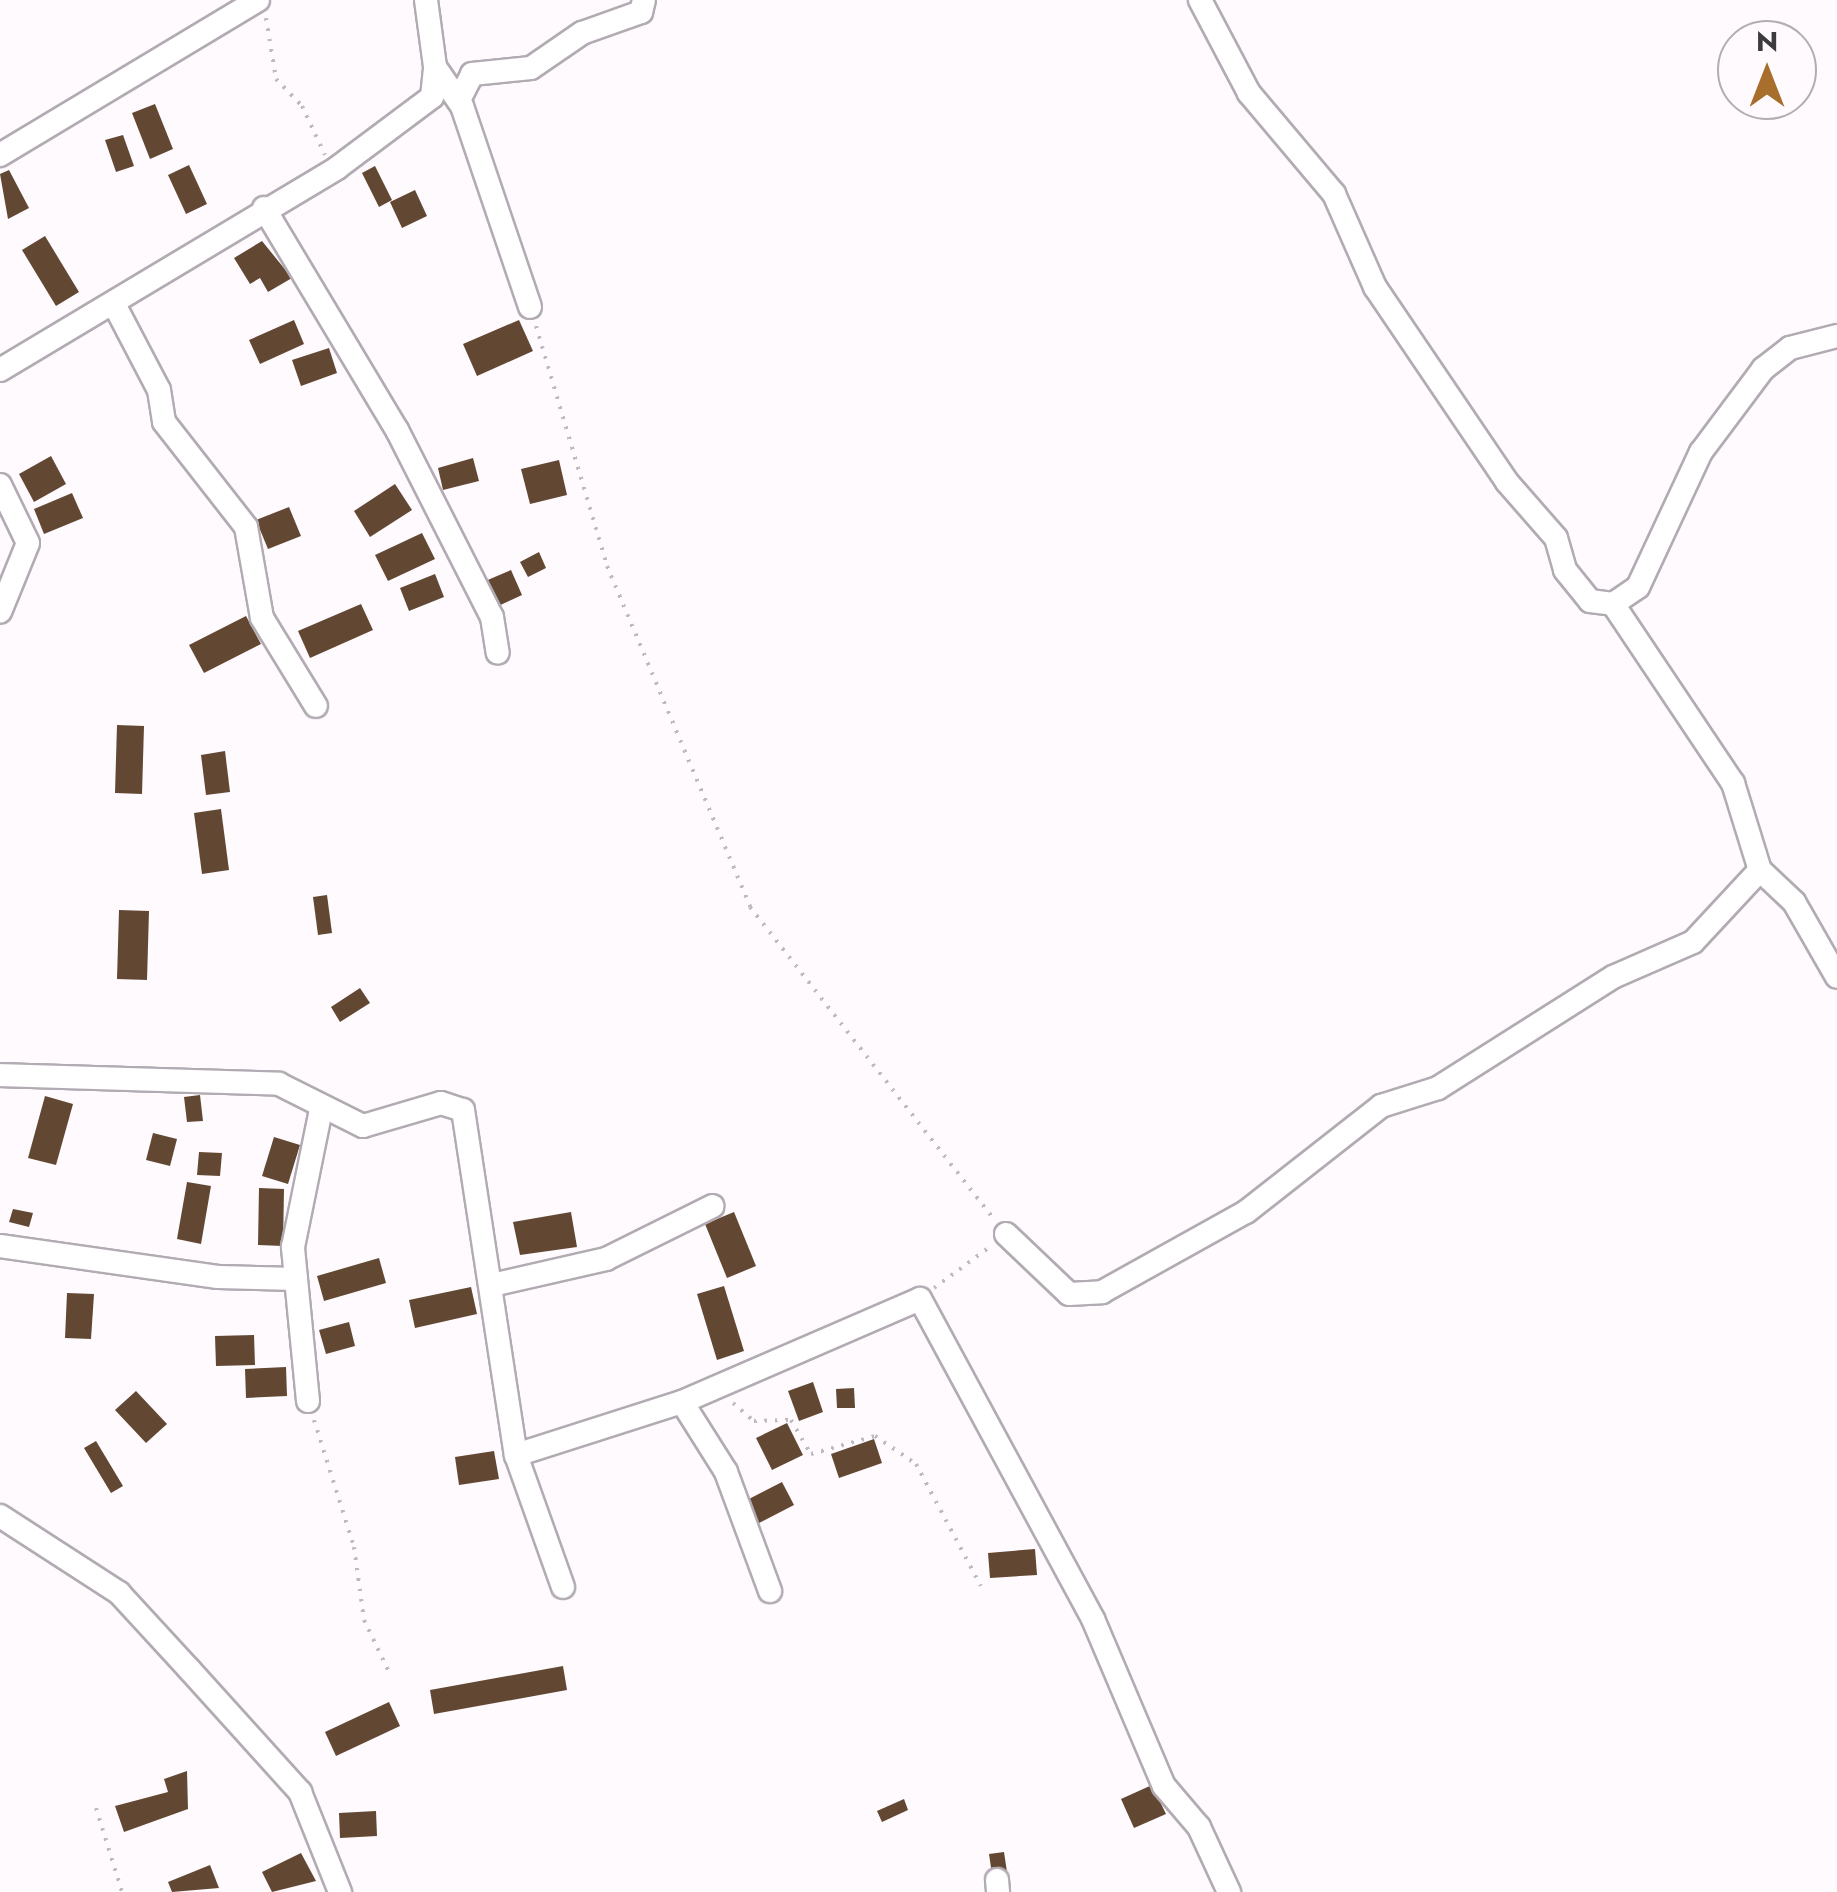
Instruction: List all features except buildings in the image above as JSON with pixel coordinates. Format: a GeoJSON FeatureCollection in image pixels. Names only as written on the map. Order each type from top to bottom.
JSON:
{"type":"FeatureCollection","features":[{"type":"Feature","properties":{"kind":"street"},"geometry":{"type":"LineString","coordinates":[[0,370],[116,306],[264,208],[337,168],[432,97],[434,67],[426,0]]}},
{"type":"Feature","properties":{"kind":"street"},"geometry":{"type":"LineString","coordinates":[[459,100],[472,74],[531,68],[582,33],[641,12],[644,0]]}},
{"type":"Feature","properties":{"kind":"street"},"geometry":{"type":"LineString","coordinates":[[1200,0],[1249,93],[1334,194],[1375,287],[1506,482],[1556,538],[1565,570],[1590,601],[1614,604],[1638,588],[1701,452],[1763,369],[1790,348],[1837,336]]}},
{"type":"Feature","properties":{"kind":"street"},"geometry":{"type":"LineString","coordinates":[[0,155],[257,1]]}},
{"type":"Feature","properties":{"kind":"street"},"geometry":{"type":"LineString","coordinates":[[434,67],[459,100],[530,308]]}},
{"type":"Feature","properties":{"kind":"street"},"geometry":{"type":"LineString","coordinates":[[264,208],[397,430],[492,617],[498,652]]}},
{"type":"Feature","properties":{"kind":"street"},"geometry":{"type":"LineString","coordinates":[[116,306],[158,390],[164,422],[246,527],[262,618],[316,706]]}},
{"type":"Feature","properties":{"kind":"street"},"geometry":{"type":"LineString","coordinates":[[0,485],[28,543],[0,612]]}},
{"type":"Feature","properties":{"kind":"street"},"geometry":{"type":"LineString","coordinates":[[1614,604],[1733,783],[1760,870],[1794,902],[1837,977]]}},
{"type":"Feature","properties":{"kind":"street"},"geometry":{"type":"LineString","coordinates":[[1006,1234],[1069,1294],[1102,1292],[1246,1212],[1381,1106],[1438,1088],[1613,977],[1693,942],[1760,870]]}},
{"type":"Feature","properties":{"kind":"street"},"geometry":{"type":"LineString","coordinates":[[0,1075],[279,1084],[362,1126],[440,1103],[463,1110],[516,1455],[563,1587]]}},
{"type":"Feature","properties":{"kind":"street"},"geometry":{"type":"LineString","coordinates":[[308,1401],[295,1229],[322,1109]]}},
{"type":"Feature","properties":{"kind":"street"},"geometry":{"type":"LineString","coordinates":[[492,1285],[606,1259],[713,1206]]}},
{"type":"Feature","properties":{"kind":"street"},"geometry":{"type":"LineString","coordinates":[[0,1246],[218,1277],[296,1279]]}},
{"type":"Feature","properties":{"kind":"street"},"geometry":{"type":"LineString","coordinates":[[516,1455],[682,1402],[718,1383],[853,1335],[920,1299],[1093,1618],[1164,1786],[1199,1828],[1229,1892]]}},
{"type":"Feature","properties":{"kind":"street"},"geometry":{"type":"LineString","coordinates":[[682,1402],[726,1472],[770,1592]]}},
{"type":"Feature","properties":{"kind":"street"},"geometry":{"type":"LineString","coordinates":[[0,1516],[119,1593],[189,1668],[300,1792],[340,1892]]}},
{"type":"Feature","properties":{"kind":"path"},"geometry":{"type":"LineString","coordinates":[[257,1],[276,79],[337,168]]}},
{"type":"Feature","properties":{"kind":"path"},"geometry":{"type":"LineString","coordinates":[[530,308],[607,566],[750,907],[1006,1234],[920,1299]]}},
{"type":"Feature","properties":{"kind":"path"},"geometry":{"type":"LineString","coordinates":[[718,1383],[754,1421],[792,1420],[812,1454],[875,1436],[916,1464],[981,1586]]}},
{"type":"Feature","properties":{"kind":"path"},"geometry":{"type":"LineString","coordinates":[[308,1401],[354,1548],[364,1620],[389,1672]]}},
{"type":"Feature","properties":{"kind":"path"},"geometry":{"type":"LineString","coordinates":[[96,1808],[122,1892]]}}]}
